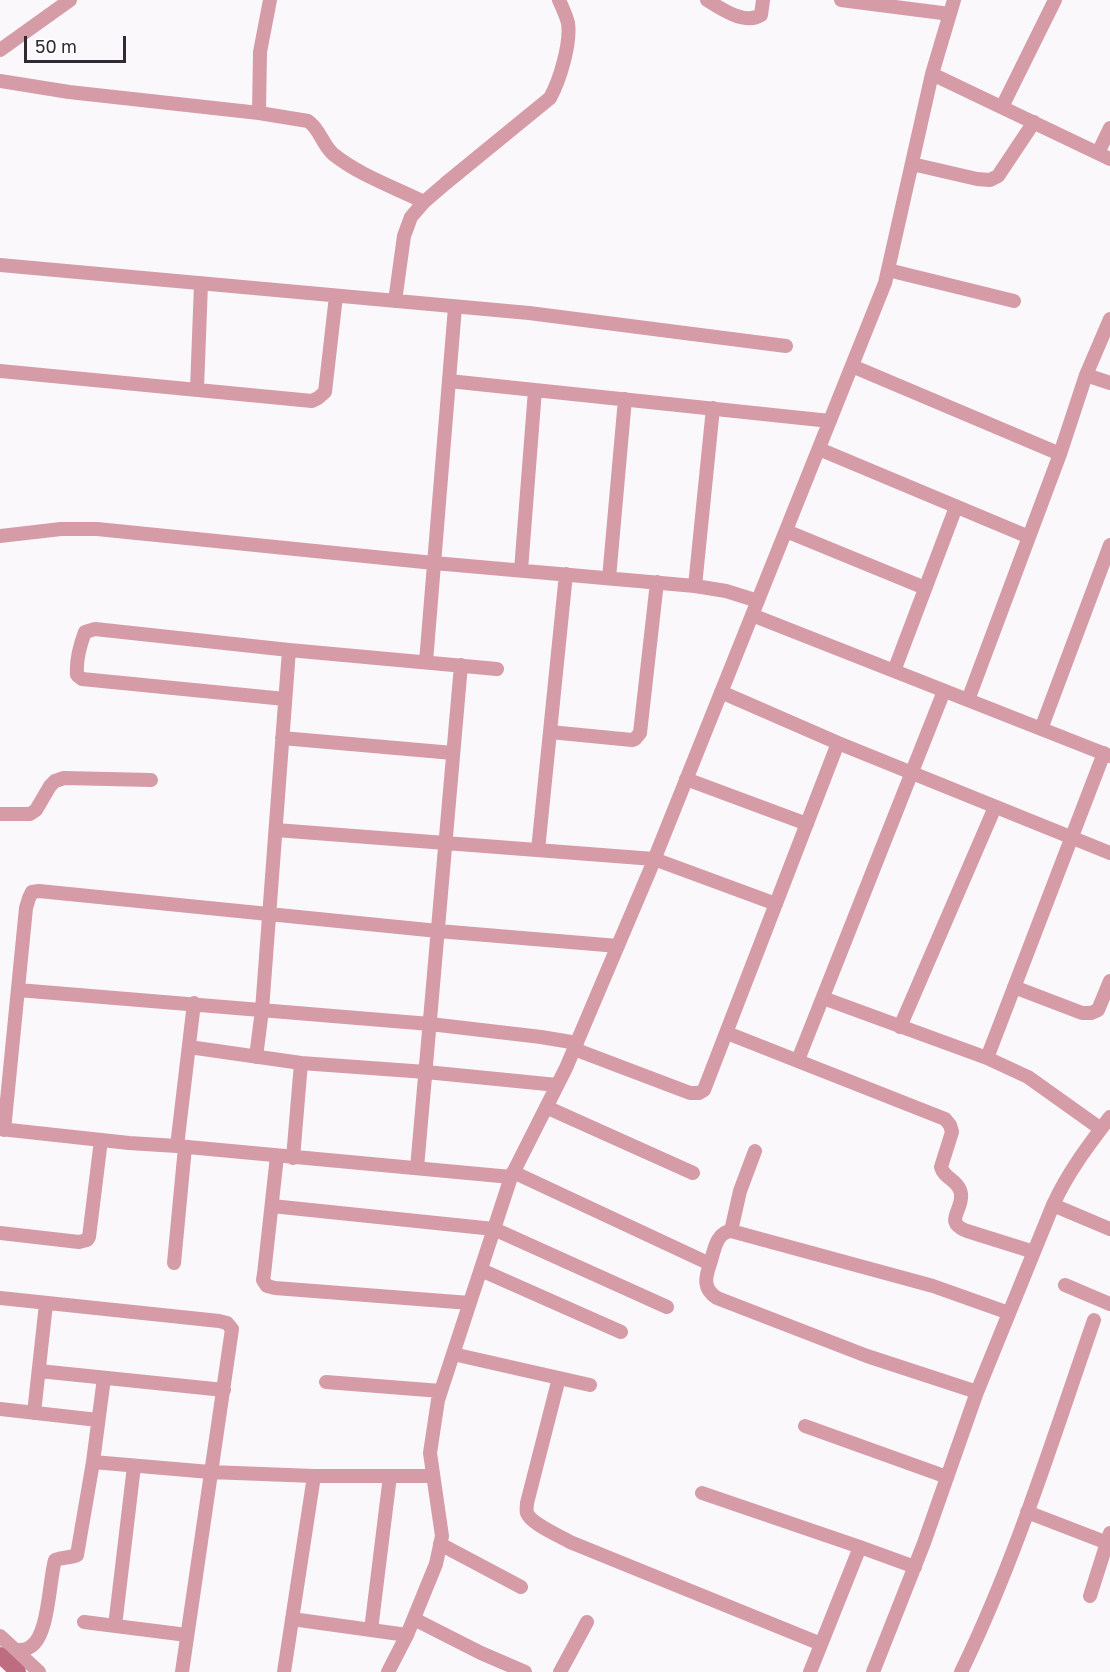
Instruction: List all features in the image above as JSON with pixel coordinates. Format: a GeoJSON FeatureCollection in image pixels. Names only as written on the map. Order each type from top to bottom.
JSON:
{"type":"FeatureCollection","features":[{"type":"Feature","properties":{"kind":"main road"},"geometry":{"type":"LineString","coordinates":[[8,1653],[18,1672]]}},
{"type":"Feature","properties":{"kind":"street"},"geometry":{"type":"LineString","coordinates":[[0,50],[70,0]]}},
{"type":"Feature","properties":{"kind":"street"},"geometry":{"type":"LineString","coordinates":[[259,112],[260,52],[270,0]]}},
{"type":"Feature","properties":{"kind":"street"},"geometry":{"type":"LineString","coordinates":[[395,301],[404,236],[411,217],[424,202],[550,98],[558,83],[569,31],[559,0]]}},
{"type":"Feature","properties":{"kind":"street"},"geometry":{"type":"LineString","coordinates":[[707,0],[725,11],[756,19],[761,15],[763,0]]}},
{"type":"Feature","properties":{"kind":"street"},"geometry":{"type":"LineString","coordinates":[[841,0],[950,14]]}},
{"type":"Feature","properties":{"kind":"street"},"geometry":{"type":"LineString","coordinates":[[388,1672],[407,1635],[436,1564],[442,1536],[430,1453],[438,1400],[512,1174],[557,1085],[618,946],[885,284],[932,74],[954,0]]}},
{"type":"Feature","properties":{"kind":"street"},"geometry":{"type":"LineString","coordinates":[[1002,108],[1055,0]]}},
{"type":"Feature","properties":{"kind":"street"},"geometry":{"type":"LineString","coordinates":[[932,74],[1104,156],[1110,128]]}},
{"type":"Feature","properties":{"kind":"street"},"geometry":{"type":"LineString","coordinates":[[0,81],[69,92],[259,112],[308,121],[315,126],[325,146],[333,154],[355,168],[424,202]]}},
{"type":"Feature","properties":{"kind":"street"},"geometry":{"type":"LineString","coordinates":[[912,164],[990,180],[998,176],[1034,123]]}},
{"type":"Feature","properties":{"kind":"street"},"geometry":{"type":"LineString","coordinates":[[0,265],[529,313],[786,346]]}},
{"type":"Feature","properties":{"kind":"street"},"geometry":{"type":"LineString","coordinates":[[888,270],[1014,301]]}},
{"type":"Feature","properties":{"kind":"street"},"geometry":{"type":"LineString","coordinates":[[197,389],[201,284]]}},
{"type":"Feature","properties":{"kind":"street"},"geometry":{"type":"LineString","coordinates":[[0,371],[312,401],[325,392],[336,296]]}},
{"type":"Feature","properties":{"kind":"street"},"geometry":{"type":"LineString","coordinates":[[426,662],[455,307]]}},
{"type":"Feature","properties":{"kind":"street"},"geometry":{"type":"LineString","coordinates":[[968,700],[1060,454],[1086,375],[1110,318]]}},
{"type":"Feature","properties":{"kind":"street"},"geometry":{"type":"LineString","coordinates":[[852,366],[1060,454]]}},
{"type":"Feature","properties":{"kind":"street"},"geometry":{"type":"LineString","coordinates":[[1086,375],[1110,383]]}},
{"type":"Feature","properties":{"kind":"street"},"geometry":{"type":"LineString","coordinates":[[449,381],[830,420]]}},
{"type":"Feature","properties":{"kind":"street"},"geometry":{"type":"LineString","coordinates":[[521,570],[536,390]]}},
{"type":"Feature","properties":{"kind":"street"},"geometry":{"type":"LineString","coordinates":[[609,578],[625,399]]}},
{"type":"Feature","properties":{"kind":"street"},"geometry":{"type":"LineString","coordinates":[[696,586],[713,408]]}},
{"type":"Feature","properties":{"kind":"street"},"geometry":{"type":"LineString","coordinates":[[819,449],[1029,537]]}},
{"type":"Feature","properties":{"kind":"street"},"geometry":{"type":"LineString","coordinates":[[894,671],[956,507]]}},
{"type":"Feature","properties":{"kind":"street"},"geometry":{"type":"LineString","coordinates":[[0,536],[61,529],[97,529],[696,586],[726,591],[758,602]]}},
{"type":"Feature","properties":{"kind":"street"},"geometry":{"type":"LineString","coordinates":[[786,531],[925,588]]}},
{"type":"Feature","properties":{"kind":"street"},"geometry":{"type":"LineString","coordinates":[[1041,729],[1106,569],[1110,545]]}},
{"type":"Feature","properties":{"kind":"street"},"geometry":{"type":"LineString","coordinates":[[538,850],[566,574]]}},
{"type":"Feature","properties":{"kind":"street"},"geometry":{"type":"LineString","coordinates":[[550,732],[632,740],[638,736],[657,582]]}},
{"type":"Feature","properties":{"kind":"street"},"geometry":{"type":"LineString","coordinates":[[752,615],[1107,754],[1071,838],[987,1058]]}},
{"type":"Feature","properties":{"kind":"street"},"geometry":{"type":"LineString","coordinates":[[285,699],[82,679],[77,675],[77,669],[85,632],[95,629],[497,669]]}},
{"type":"Feature","properties":{"kind":"street"},"geometry":{"type":"LineString","coordinates":[[256,1057],[270,914],[289,650]]}},
{"type":"Feature","properties":{"kind":"street"},"geometry":{"type":"LineString","coordinates":[[417,1168],[461,665]]}},
{"type":"Feature","properties":{"kind":"street"},"geometry":{"type":"LineString","coordinates":[[798,1060],[944,691]]}},
{"type":"Feature","properties":{"kind":"street"},"geometry":{"type":"LineString","coordinates":[[721,692],[838,743],[1110,853]]}},
{"type":"Feature","properties":{"kind":"street"},"geometry":{"type":"LineString","coordinates":[[282,738],[453,753]]}},
{"type":"Feature","properties":{"kind":"street"},"geometry":{"type":"LineString","coordinates":[[18,990],[430,1024],[542,1037],[575,1046],[690,1093],[701,1093],[727,1033],[838,743]]}},
{"type":"Feature","properties":{"kind":"street"},"geometry":{"type":"LineString","coordinates":[[0,814],[30,814],[36,810],[50,786],[55,781],[64,778],[151,780]]}},
{"type":"Feature","properties":{"kind":"street"},"geometry":{"type":"LineString","coordinates":[[686,779],[807,824]]}},
{"type":"Feature","properties":{"kind":"street"},"geometry":{"type":"LineString","coordinates":[[900,1027],[995,807]]}},
{"type":"Feature","properties":{"kind":"street"},"geometry":{"type":"LineString","coordinates":[[276,830],[654,859],[776,904]]}},
{"type":"Feature","properties":{"kind":"street"},"geometry":{"type":"LineString","coordinates":[[618,946],[32,892],[26,908],[2,1129],[293,1158],[512,1174],[710,1264]]}},
{"type":"Feature","properties":{"kind":"street"},"geometry":{"type":"LineString","coordinates":[[1014,987],[1082,1013],[1091,1013],[1098,1010],[1110,981]]}},
{"type":"Feature","properties":{"kind":"street"},"geometry":{"type":"LineString","coordinates":[[823,998],[987,1058],[1028,1077],[1101,1129]]}},
{"type":"Feature","properties":{"kind":"street"},"geometry":{"type":"LineString","coordinates":[[174,1263],[181,1147],[194,1003]]}},
{"type":"Feature","properties":{"kind":"street"},"geometry":{"type":"LineString","coordinates":[[727,1033],[945,1119],[952,1132],[940,1167],[942,1172],[960,1188],[961,1199],[954,1222],[967,1231],[1034,1252]]}},
{"type":"Feature","properties":{"kind":"street"},"geometry":{"type":"LineString","coordinates":[[189,1047],[301,1063],[557,1085]]}},
{"type":"Feature","properties":{"kind":"street"},"geometry":{"type":"LineString","coordinates":[[293,1158],[301,1063]]}},
{"type":"Feature","properties":{"kind":"street"},"geometry":{"type":"LineString","coordinates":[[546,1107],[693,1173]]}},
{"type":"Feature","properties":{"kind":"street"},"geometry":{"type":"LineString","coordinates":[[873,1672],[915,1567],[977,1392],[1053,1205],[1076,1162],[1110,1117]]}},
{"type":"Feature","properties":{"kind":"street"},"geometry":{"type":"LineString","coordinates":[[0,1233],[79,1242],[87,1240],[101,1140]]}},
{"type":"Feature","properties":{"kind":"street"},"geometry":{"type":"LineString","coordinates":[[731,1231],[740,1191],[754,1151]]}},
{"type":"Feature","properties":{"kind":"street"},"geometry":{"type":"LineString","coordinates":[[277,1156],[263,1280],[267,1286],[470,1303]]}},
{"type":"Feature","properties":{"kind":"street"},"geometry":{"type":"LineString","coordinates":[[1053,1205],[1110,1229]]}},
{"type":"Feature","properties":{"kind":"street"},"geometry":{"type":"LineString","coordinates":[[272,1206],[494,1229],[667,1307]]}},
{"type":"Feature","properties":{"kind":"street"},"geometry":{"type":"LineString","coordinates":[[977,1392],[867,1356],[717,1298],[707,1288],[705,1278],[717,1242],[726,1231],[731,1231],[933,1286],[1009,1313]]}},
{"type":"Feature","properties":{"kind":"street"},"geometry":{"type":"LineString","coordinates":[[481,1270],[621,1332]]}},
{"type":"Feature","properties":{"kind":"street"},"geometry":{"type":"LineString","coordinates":[[1065,1285],[1110,1304]]}},
{"type":"Feature","properties":{"kind":"street"},"geometry":{"type":"LineString","coordinates":[[0,1298],[227,1323],[232,1329],[182,1672]]}},
{"type":"Feature","properties":{"kind":"street"},"geometry":{"type":"LineString","coordinates":[[34,1413],[46,1304]]}},
{"type":"Feature","properties":{"kind":"street"},"geometry":{"type":"LineString","coordinates":[[961,1672],[990,1612],[1094,1320]]}},
{"type":"Feature","properties":{"kind":"street"},"geometry":{"type":"LineString","coordinates":[[453,1354],[590,1385]]}},
{"type":"Feature","properties":{"kind":"street"},"geometry":{"type":"LineString","coordinates":[[39,1371],[224,1390]]}},
{"type":"Feature","properties":{"kind":"street"},"geometry":{"type":"LineString","coordinates":[[8,1653],[31,1647],[37,1641],[43,1629],[55,1560],[77,1555],[104,1378]]}},
{"type":"Feature","properties":{"kind":"street"},"geometry":{"type":"LineString","coordinates":[[559,1378],[527,1503],[527,1513],[532,1519],[570,1542],[821,1644]]}},
{"type":"Feature","properties":{"kind":"street"},"geometry":{"type":"LineString","coordinates":[[326,1382],[441,1391]]}},
{"type":"Feature","properties":{"kind":"street"},"geometry":{"type":"LineString","coordinates":[[0,1409],[98,1420]]}},
{"type":"Feature","properties":{"kind":"street"},"geometry":{"type":"LineString","coordinates":[[805,1426],[947,1477]]}},
{"type":"Feature","properties":{"kind":"street"},"geometry":{"type":"LineString","coordinates":[[93,1462],[210,1472],[314,1476],[433,1476]]}},
{"type":"Feature","properties":{"kind":"street"},"geometry":{"type":"LineString","coordinates":[[116,1626],[134,1466]]}},
{"type":"Feature","properties":{"kind":"street"},"geometry":{"type":"LineString","coordinates":[[284,1672],[314,1476]]}},
{"type":"Feature","properties":{"kind":"street"},"geometry":{"type":"LineString","coordinates":[[371,1630],[390,1476]]}},
{"type":"Feature","properties":{"kind":"street"},"geometry":{"type":"LineString","coordinates":[[702,1494],[915,1567]]}},
{"type":"Feature","properties":{"kind":"street"},"geometry":{"type":"LineString","coordinates":[[1027,1512],[1109,1540],[1090,1596]]}},
{"type":"Feature","properties":{"kind":"street"},"geometry":{"type":"LineString","coordinates":[[440,1544],[521,1587]]}},
{"type":"Feature","properties":{"kind":"street"},"geometry":{"type":"LineString","coordinates":[[810,1672],[860,1547]]}},
{"type":"Feature","properties":{"kind":"street"},"geometry":{"type":"LineString","coordinates":[[292,1619],[407,1635]]}},
{"type":"Feature","properties":{"kind":"street"},"geometry":{"type":"LineString","coordinates":[[414,1619],[481,1653],[525,1672]]}},
{"type":"Feature","properties":{"kind":"street"},"geometry":{"type":"LineString","coordinates":[[84,1622],[187,1635]]}},
{"type":"Feature","properties":{"kind":"street"},"geometry":{"type":"LineString","coordinates":[[560,1672],[587,1622]]}},
{"type":"Feature","properties":{"kind":"street"},"geometry":{"type":"LineString","coordinates":[[0,1636],[8,1653],[39,1672]]}}]}
